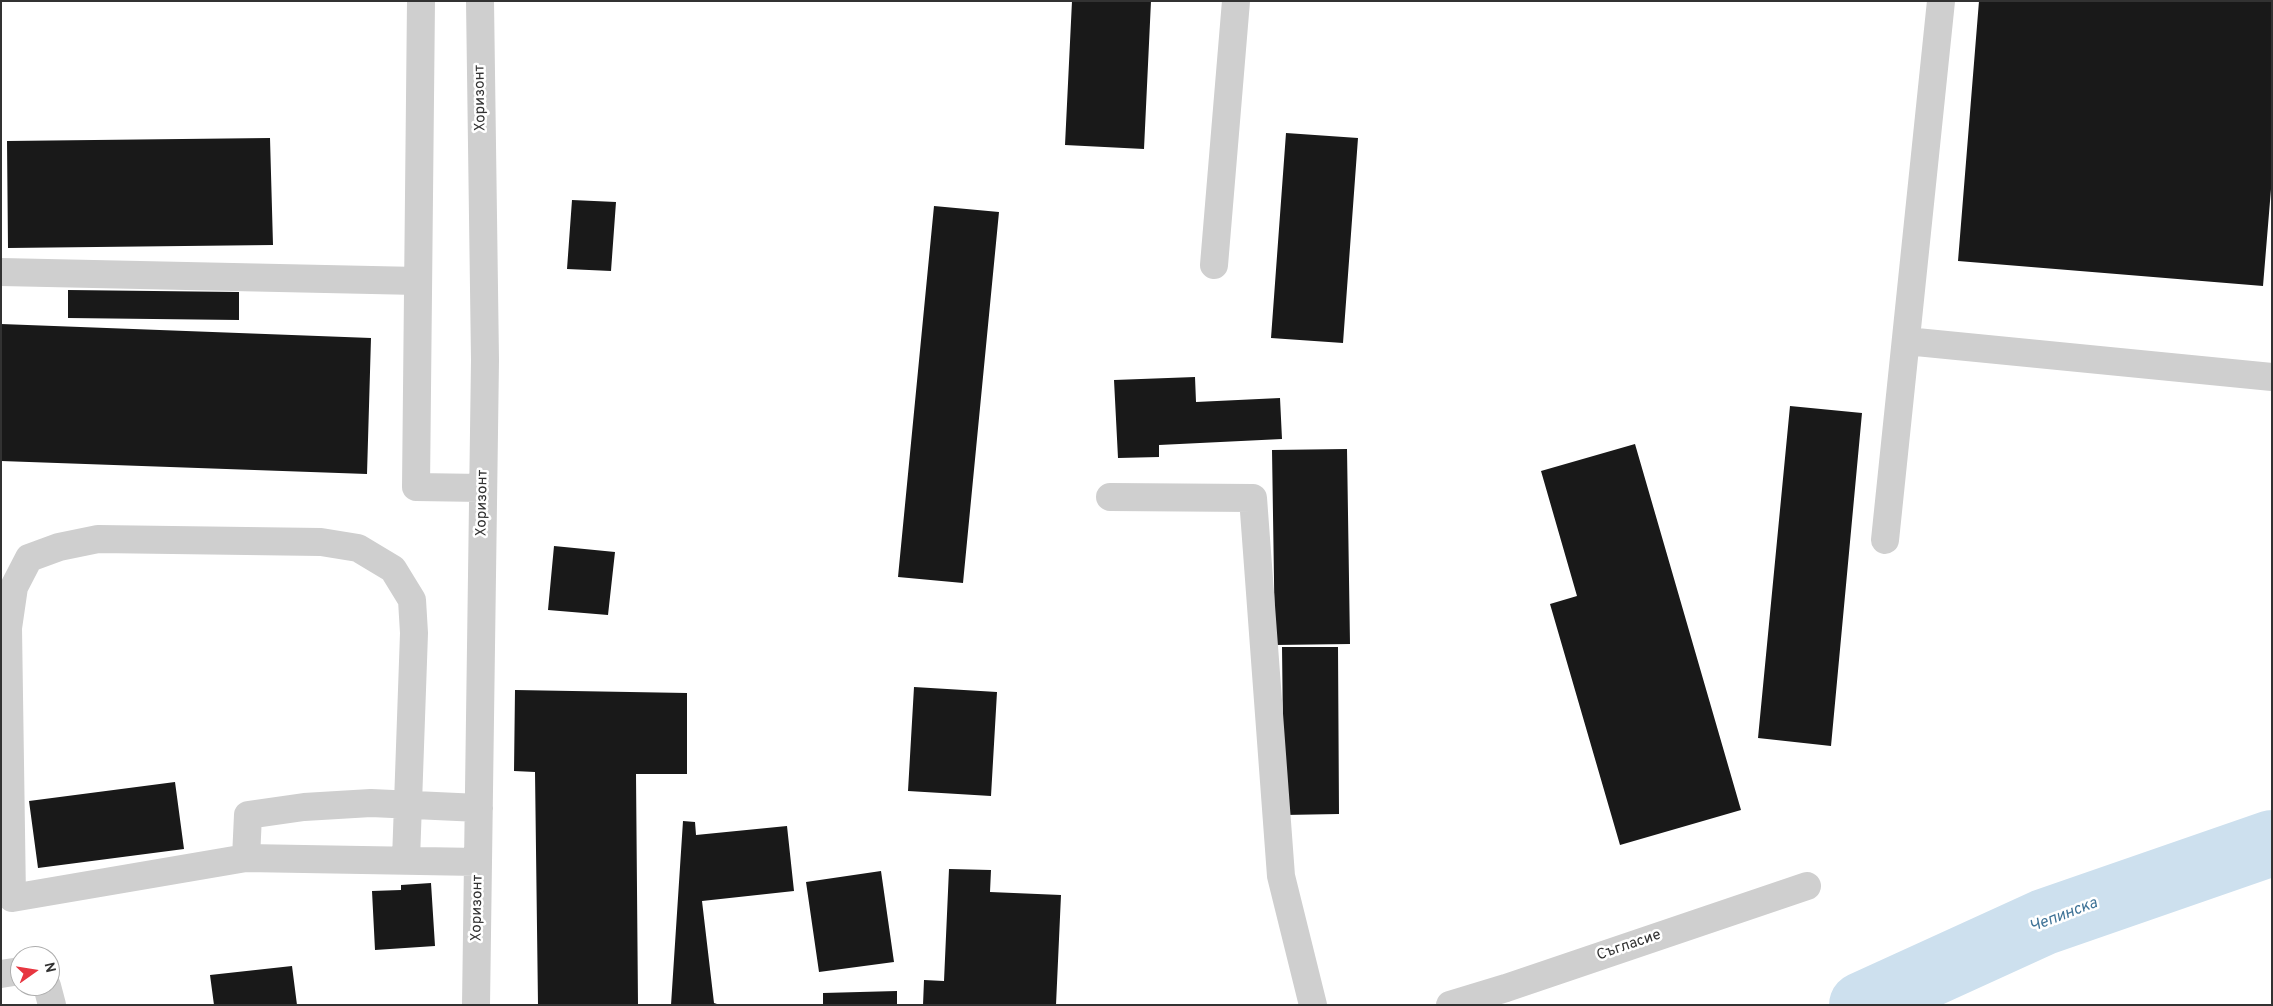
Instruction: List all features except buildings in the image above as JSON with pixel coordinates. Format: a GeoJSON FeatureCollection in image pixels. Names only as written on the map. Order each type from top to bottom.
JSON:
{"type":"FeatureCollection","features":[{"type":"Feature","properties":{"kind":"street"},"geometry":{"type":"LineString","coordinates":[[421,1],[416,487],[484,488]]}},
{"type":"Feature","properties":{"kind":"street","name":"Хоризонт"},"geometry":{"type":"LineString","coordinates":[[476,1005],[485,360],[480,1]]}},
{"type":"Feature","properties":{"kind":"street"},"geometry":{"type":"LineString","coordinates":[[1214,266],[1236,1]]}},
{"type":"Feature","properties":{"kind":"street"},"geometry":{"type":"LineString","coordinates":[[1885,540],[1942,1]]}},
{"type":"Feature","properties":{"kind":"street"},"geometry":{"type":"LineString","coordinates":[[1,272],[418,281]]}},
{"type":"Feature","properties":{"kind":"street"},"geometry":{"type":"LineString","coordinates":[[1906,341],[2272,377]]}},
{"type":"Feature","properties":{"kind":"street"},"geometry":{"type":"LineString","coordinates":[[1110,497],[1253,498],[1281,876],[1313,1005]]}},
{"type":"Feature","properties":{"kind":"street"},"geometry":{"type":"LineString","coordinates":[[406,860],[414,632],[412,600],[393,569],[358,548],[321,542],[98,539],[59,548],[29,558],[14,587],[8,628],[12,898],[246,858],[478,862]]}},
{"type":"Feature","properties":{"kind":"street"},"geometry":{"type":"LineString","coordinates":[[246,858],[248,815],[313,807],[371,803],[479,808]]}},
{"type":"Feature","properties":{"kind":"street","name":"Съгласие"},"geometry":{"type":"LineString","coordinates":[[1450,1005],[1506,988],[1807,886]]}},
{"type":"Feature","properties":{"kind":"waterway","name":"Чепинска"},"geometry":{"type":"LineString","coordinates":[[1862,1005],[2044,922],[2272,843]]}}]}
